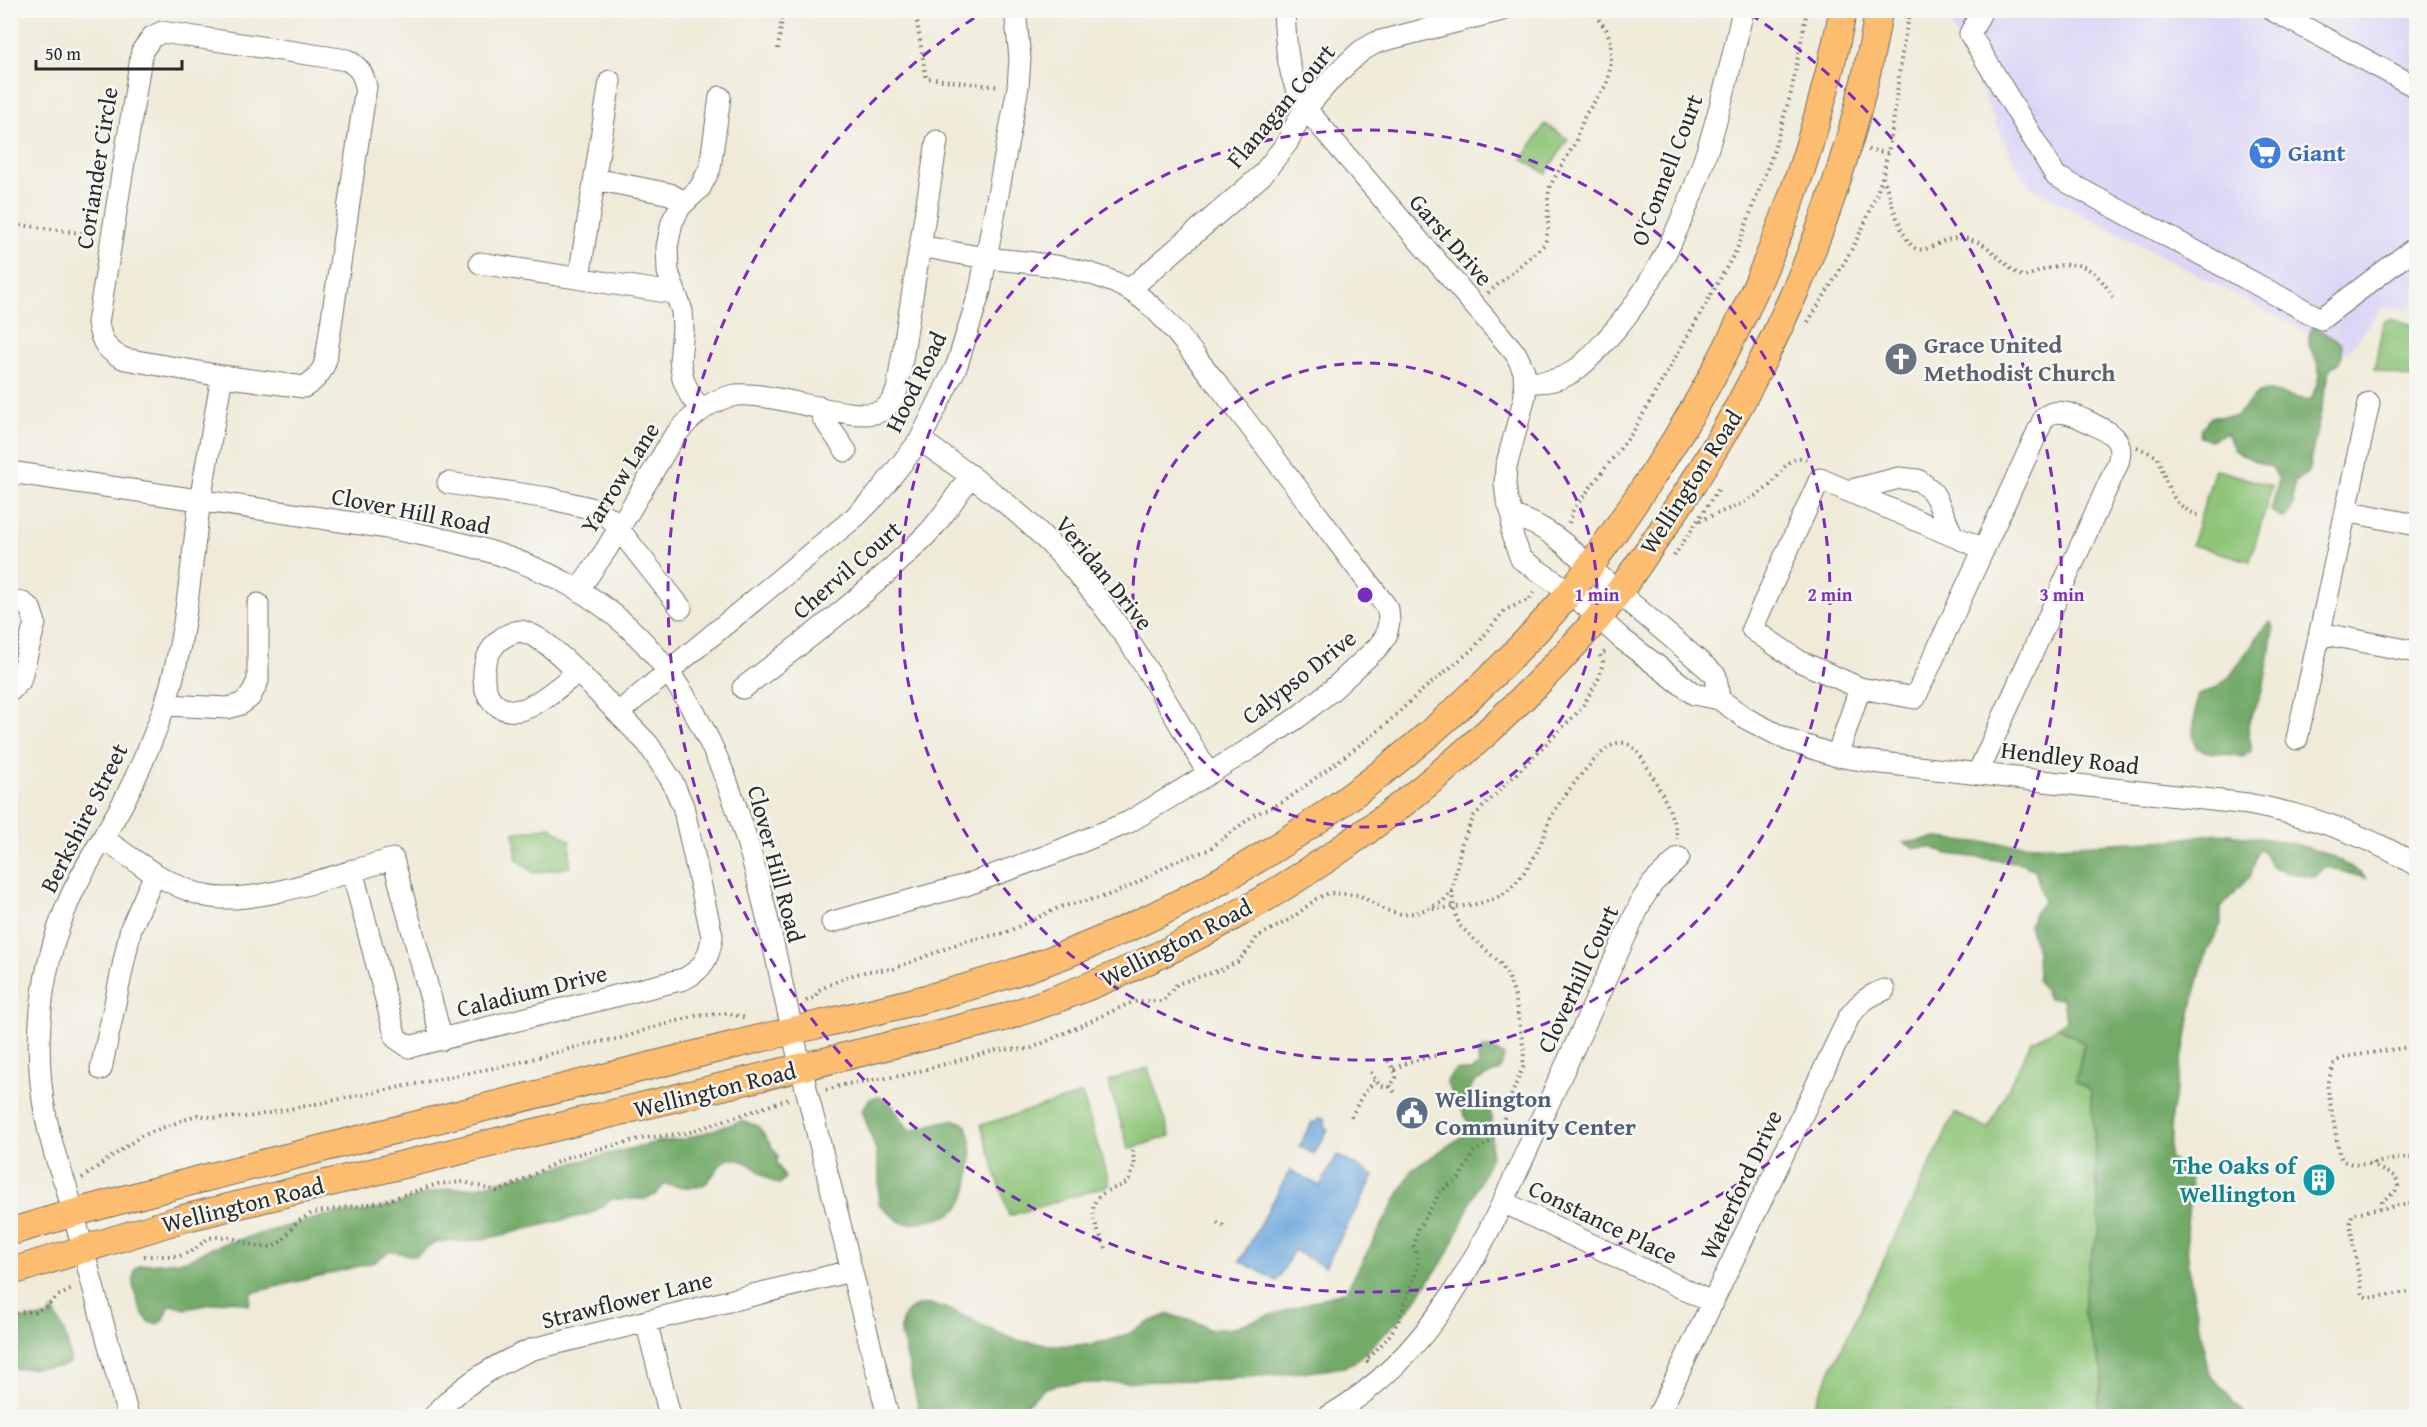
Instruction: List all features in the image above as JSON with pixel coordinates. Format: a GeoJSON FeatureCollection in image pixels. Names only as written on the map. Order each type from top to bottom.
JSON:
{"type":"FeatureCollection","features":[{"type":"Feature","properties":{"kind":"main road","name":"Wellington Road"},"geometry":{"type":"LineString","coordinates":[[10,1272],[78,1230],[308,1152],[790,1020],[935,998],[1022,970],[1129,927],[1225,878],[1317,820],[1417,744],[1514,652],[1570,592],[1665,458],[1722,360],[1758,285],[1785,219],[1812,143],[1833,64],[1843,10]]}},
{"type":"Feature","properties":{"kind":"main road","name":"Wellington Road"},"geometry":{"type":"LineString","coordinates":[[10,1232],[78,1230],[181,1220],[805,1081],[1043,1005],[1086,988],[1188,941],[1258,903],[1339,852],[1428,784],[1513,707],[1599,617],[1683,500],[1727,429],[1779,330],[1822,226],[1864,87],[1879,10]]}},
{"type":"Feature","properties":{"kind":"street","name":"Hood Road"},"geometry":{"type":"LineString","coordinates":[[668,673],[855,517],[876,495],[920,440],[957,365],[977,301],[1018,90],[1020,58],[1016,10]]}},
{"type":"Feature","properties":{"kind":"street","name":"Garst Drive"},"geometry":{"type":"LineString","coordinates":[[1284,10],[1288,67],[1295,90],[1306,109],[1516,354],[1524,371],[1526,382],[1525,396],[1506,467],[1507,500],[1513,516],[1512,535],[1521,559],[1570,592]]}},
{"type":"Feature","properties":{"kind":"street","name":"Flanagan Court"},"geometry":{"type":"LineString","coordinates":[[1129,290],[1266,171],[1287,143],[1306,109],[1333,77],[1361,51],[1377,42],[1502,10]]}},
{"type":"Feature","properties":{"kind":"street"},"geometry":{"type":"LineString","coordinates":[[1982,10],[1970,34],[2056,176],[2321,319],[2416,248]]}},
{"type":"Feature","properties":{"kind":"street"},"geometry":{"type":"LineString","coordinates":[[2272,10],[2416,87]]}},
{"type":"Feature","properties":{"kind":"street","name":"O'Connell Court"},"geometry":{"type":"LineString","coordinates":[[1526,382],[1556,381],[1583,365],[1615,331],[1641,296],[1682,217],[1699,171],[1716,120],[1742,15]]}},
{"type":"Feature","properties":{"kind":"street","name":"Coriander Circle"},"geometry":{"type":"LineString","coordinates":[[162,32],[346,60],[357,66],[363,75],[366,87],[324,369],[315,381],[304,387],[222,376],[125,359],[115,355],[105,346],[100,337],[98,323],[112,238],[142,51],[152,37],[162,32]]}},
{"type":"Feature","properties":{"kind":"street"},"geometry":{"type":"LineString","coordinates":[[579,278],[610,81]]}},
{"type":"Feature","properties":{"kind":"street"},"geometry":{"type":"LineString","coordinates":[[701,410],[690,395],[683,379],[680,361],[682,311],[673,292],[668,272],[667,247],[672,222],[684,202],[700,188],[710,168],[720,97]]}},
{"type":"Feature","properties":{"kind":"street","name":"Yarrow Lane"},"geometry":{"type":"LineString","coordinates":[[579,589],[673,438],[684,424],[716,401],[735,396],[754,395],[870,415],[881,411],[891,403],[897,390],[937,141]]}},
{"type":"Feature","properties":{"kind":"street"},"geometry":{"type":"LineString","coordinates":[[595,179],[670,194],[684,202]]}},
{"type":"Feature","properties":{"kind":"street","name":"Calypso Drive"},"geometry":{"type":"LineString","coordinates":[[832,922],[966,885],[1049,855],[1129,822],[1297,718],[1333,689],[1378,647],[1386,636],[1389,622],[1388,609],[1240,413],[1156,311],[1129,290],[1087,272],[920,246]]}},
{"type":"Feature","properties":{"kind":"street"},"geometry":{"type":"LineString","coordinates":[[480,263],[673,292]]}},
{"type":"Feature","properties":{"kind":"street"},"geometry":{"type":"LineString","coordinates":[[200,501],[222,376]]}},
{"type":"Feature","properties":{"kind":"street"},"geometry":{"type":"LineString","coordinates":[[2297,738],[2369,402]]}},
{"type":"Feature","properties":{"kind":"street"},"geometry":{"type":"LineString","coordinates":[[820,407],[823,418],[846,451]]}},
{"type":"Feature","properties":{"kind":"street"},"geometry":{"type":"LineString","coordinates":[[1978,773],[2118,463],[2120,449],[2113,436],[2061,411],[2049,414],[2040,424],[1984,549],[1916,698],[1860,688],[1799,661],[1752,629],[1820,479],[1984,549]]}},
{"type":"Feature","properties":{"kind":"street","name":"Veridan Drive"},"geometry":{"type":"LineString","coordinates":[[920,440],[971,475],[1023,518],[1088,586],[1136,652],[1174,712],[1208,774]]}},
{"type":"Feature","properties":{"kind":"street","name":"Clover Hill Road"},"geometry":{"type":"LineString","coordinates":[[10,472],[431,536],[491,551],[546,572],[579,589],[615,615],[635,634],[668,673],[708,738],[746,832],[888,1416]]}},
{"type":"Feature","properties":{"kind":"street","name":"Chervil Court"},"geometry":{"type":"LineString","coordinates":[[743,688],[813,635],[880,578],[931,529],[971,475]]}},
{"type":"Feature","properties":{"kind":"street"},"geometry":{"type":"LineString","coordinates":[[1848,491],[1899,478],[1918,480],[1931,490],[1953,536]]}},
{"type":"Feature","properties":{"kind":"street"},"geometry":{"type":"LineString","coordinates":[[448,483],[548,498],[590,508],[609,518],[681,608]]}},
{"type":"Feature","properties":{"kind":"street","name":"Berkshire Street"},"geometry":{"type":"LineString","coordinates":[[128,1416],[66,1186],[57,1164],[44,1117],[39,1077],[42,1003],[48,962],[72,895],[146,755],[165,705],[184,627],[200,501]]}},
{"type":"Feature","properties":{"kind":"street"},"geometry":{"type":"LineString","coordinates":[[2346,511],[2416,525]]}},
{"type":"Feature","properties":{"kind":"street"},"geometry":{"type":"LineString","coordinates":[[1513,516],[1531,521],[1562,540],[1589,567],[1716,676],[1719,699]]}},
{"type":"Feature","properties":{"kind":"street","name":"Hendley Road"},"geometry":{"type":"LineString","coordinates":[[1570,592],[1622,639],[1694,694],[1719,699],[1747,719],[1788,741],[1837,756],[2275,809],[2302,815],[2361,837],[2416,865]]}},
{"type":"Feature","properties":{"kind":"street"},"geometry":{"type":"LineString","coordinates":[[10,600],[23,603],[30,608],[35,623],[20,681],[10,691]]}},
{"type":"Feature","properties":{"kind":"street"},"geometry":{"type":"LineString","coordinates":[[165,705],[228,708],[241,704],[250,697],[258,681],[258,604]]}},
{"type":"Feature","properties":{"kind":"street"},"geometry":{"type":"LineString","coordinates":[[2320,633],[2416,652]]}},
{"type":"Feature","properties":{"kind":"street","name":"Caladium Drive"},"geometry":{"type":"LineString","coordinates":[[103,838],[155,874],[207,896],[228,898],[276,892],[393,859],[442,1040],[684,979],[694,974],[704,964],[710,951],[712,936],[682,806],[672,781],[658,757],[578,672]]}},
{"type":"Feature","properties":{"kind":"street"},"geometry":{"type":"LineString","coordinates":[[618,712],[668,673]]}},
{"type":"Feature","properties":{"kind":"street"},"geometry":{"type":"LineString","coordinates":[[1837,756],[1860,688]]}},
{"type":"Feature","properties":{"kind":"street","name":"Cloverhill Court"},"geometry":{"type":"LineString","coordinates":[[1329,1416],[1383,1378],[1427,1332],[1450,1301],[1479,1252],[1503,1202],[1642,900],[1653,883],[1679,858]]}},
{"type":"Feature","properties":{"kind":"street"},"geometry":{"type":"LineString","coordinates":[[352,870],[396,1038],[409,1047],[442,1040]]}},
{"type":"Feature","properties":{"kind":"street"},"geometry":{"type":"LineString","coordinates":[[100,1069],[131,928],[155,874]]}},
{"type":"Feature","properties":{"kind":"street","name":"Waterford Drive"},"geometry":{"type":"LineString","coordinates":[[1658,1416],[1849,1017],[1860,1002],[1884,990]]}},
{"type":"Feature","properties":{"kind":"street","name":"Constance Place"},"geometry":{"type":"LineString","coordinates":[[1503,1202],[1713,1303]]}},
{"type":"Feature","properties":{"kind":"street","name":"Strawflower Lane"},"geometry":{"type":"LineString","coordinates":[[434,1416],[477,1378],[533,1349],[851,1271]]}},
{"type":"Feature","properties":{"kind":"street"},"geometry":{"type":"LineString","coordinates":[[646,1322],[670,1416]]}},
{"type":"Feature","properties":{"kind":"path"},"geometry":{"type":"LineString","coordinates":[[778,48],[783,10]]}},
{"type":"Feature","properties":{"kind":"path"},"geometry":{"type":"LineString","coordinates":[[915,10],[926,78],[1018,90]]}},
{"type":"Feature","properties":{"kind":"path"},"geometry":{"type":"LineString","coordinates":[[1474,306],[1545,244],[1548,231],[1550,186],[1575,143],[1582,119],[1607,84],[1612,56],[1609,35],[1594,14],[1570,10]]}},
{"type":"Feature","properties":{"kind":"path"},"geometry":{"type":"LineString","coordinates":[[1562,540],[1569,530],[1573,510],[1633,432],[1737,249],[1773,153],[1788,103],[1807,10]]}},
{"type":"Feature","properties":{"kind":"path"},"geometry":{"type":"LineString","coordinates":[[1805,327],[1858,241],[1877,196],[1896,105],[1902,47],[1911,10]]}},
{"type":"Feature","properties":{"kind":"path"},"geometry":{"type":"LineString","coordinates":[[1882,176],[1905,236],[1915,248],[1922,250],[1950,238],[1973,240],[2024,277],[2063,263],[2078,264],[2098,277],[2114,297]]}},
{"type":"Feature","properties":{"kind":"path"},"geometry":{"type":"LineString","coordinates":[[10,230],[19,225],[112,238]]}},
{"type":"Feature","properties":{"kind":"path"},"geometry":{"type":"LineString","coordinates":[[2136,447],[2158,457],[2169,488],[2181,508],[2201,516]]}},
{"type":"Feature","properties":{"kind":"path"},"geometry":{"type":"LineString","coordinates":[[1699,521],[1758,495],[1771,484],[1791,459],[1799,457],[1806,459]]}},
{"type":"Feature","properties":{"kind":"path"},"geometry":{"type":"LineString","coordinates":[[1671,560],[1715,497],[1722,481]]}},
{"type":"Feature","properties":{"kind":"path"},"geometry":{"type":"LineString","coordinates":[[790,1020],[814,998],[819,990],[846,977],[868,971],[893,969],[965,941],[1005,933],[1060,907],[1103,897],[1129,887],[1174,862],[1208,850],[1254,815],[1285,801],[1382,728],[1419,693],[1473,649],[1505,610],[1530,599],[1543,573]]}},
{"type":"Feature","properties":{"kind":"path"},"geometry":{"type":"LineString","coordinates":[[1383,1378],[1366,1360],[1388,1339],[1398,1322],[1418,1266],[1414,1245],[1418,1229],[1443,1188],[1459,1178],[1476,1150],[1491,1141],[1501,1130],[1508,1103],[1523,1067],[1524,1051],[1515,997],[1508,975],[1499,962],[1460,926],[1453,907],[1452,889],[1462,843],[1474,816],[1498,789],[1581,709],[1599,678],[1603,662],[1600,655],[1622,639]]}},
{"type":"Feature","properties":{"kind":"path"},"geometry":{"type":"LineString","coordinates":[[1426,909],[1490,901],[1513,886],[1534,858],[1561,800],[1590,765],[1618,743],[1624,743],[1636,750],[1663,793],[1675,824],[1679,858]]}},
{"type":"Feature","properties":{"kind":"path"},"geometry":{"type":"LineString","coordinates":[[135,1256],[180,1257],[194,1250],[208,1238],[216,1237],[232,1238],[259,1247],[273,1247],[284,1240],[297,1222],[312,1213],[381,1202],[438,1184],[464,1182],[497,1191],[505,1189],[565,1158],[644,1138],[687,1133],[726,1118],[805,1081],[847,1084],[905,1076],[997,1050],[1030,1049],[1128,1004],[1138,1001],[1163,1001],[1177,984],[1237,962],[1249,950],[1257,937],[1291,920],[1316,899],[1329,893],[1359,895],[1385,910],[1401,914],[1416,913],[1443,902],[1452,889]]}},
{"type":"Feature","properties":{"kind":"path"},"geometry":{"type":"LineString","coordinates":[[66,1186],[92,1173],[108,1158],[141,1136],[197,1115],[218,1118],[248,1117],[377,1092],[517,1063],[583,1045],[622,1038],[696,1016],[727,1013],[748,1019]]}},
{"type":"Feature","properties":{"kind":"path"},"geometry":{"type":"LineString","coordinates":[[2416,1046],[2345,1058],[2334,1065],[2327,1084],[2342,1160],[2352,1164],[2407,1157],[2416,1158]]}},
{"type":"Feature","properties":{"kind":"path"},"geometry":{"type":"LineString","coordinates":[[1394,1069],[1408,1062],[1439,1055]]}},
{"type":"Feature","properties":{"kind":"path"},"geometry":{"type":"LineString","coordinates":[[1388,1061],[1394,1069],[1396,1078],[1390,1086]]}},
{"type":"Feature","properties":{"kind":"path"},"geometry":{"type":"LineString","coordinates":[[1371,1072],[1382,1086],[1390,1086]]}},
{"type":"Feature","properties":{"kind":"path"},"geometry":{"type":"LineString","coordinates":[[1351,1117],[1362,1096],[1376,1080]]}},
{"type":"Feature","properties":{"kind":"path"},"geometry":{"type":"LineString","coordinates":[[1390,1086],[1396,1094]]}},
{"type":"Feature","properties":{"kind":"path"},"geometry":{"type":"LineString","coordinates":[[1106,1248],[1093,1211],[1098,1198],[1105,1189],[1121,1186],[1131,1177],[1135,1165],[1132,1148]]}},
{"type":"Feature","properties":{"kind":"path"},"geometry":{"type":"LineString","coordinates":[[2373,1162],[2376,1167],[2396,1177],[2398,1182],[2397,1189],[2382,1201],[2380,1209]]}},
{"type":"Feature","properties":{"kind":"path"},"geometry":{"type":"LineString","coordinates":[[2416,1203],[2355,1213],[2350,1219],[2362,1295],[2368,1299],[2416,1291]]}},
{"type":"Feature","properties":{"kind":"path"},"geometry":{"type":"LineString","coordinates":[[1217,1223],[1226,1227]]}},
{"type":"Feature","properties":{"kind":"path"},"geometry":{"type":"LineString","coordinates":[[10,1314],[34,1312],[46,1307],[58,1296],[90,1281]]}},
{"type":"Feature","properties":{"kind":"shaded area"},"geometry":{"type":"Polygon","coordinates":[[[1945,11],[2416,11],[2416,302],[2408,309],[2384,306],[2347,353],[2030,187],[2010,154],[1945,11]]]}},
{"type":"Feature","properties":{"kind":"green space"},"geometry":{"type":"Polygon","coordinates":[[[1545,124],[1568,139],[1546,174],[1523,159],[1545,124]]]}},
{"type":"Feature","properties":{"kind":"green space"},"geometry":{"type":"Polygon","coordinates":[[[2388,319],[2416,325],[2416,379],[2374,370],[2383,323],[2388,319]]]}},
{"type":"Feature","properties":{"kind":"green space"},"geometry":{"type":"Polygon","coordinates":[[[2313,326],[2342,344],[2342,355],[2329,374],[2308,472],[2294,483],[2293,505],[2288,516],[2283,518],[2271,511],[2279,480],[2272,467],[2234,450],[2227,433],[2210,440],[2200,437],[2201,429],[2211,417],[2236,416],[2257,394],[2263,392],[2277,392],[2304,400],[2311,399],[2319,374],[2318,365],[2309,345],[2313,326]]]}},
{"type":"Feature","properties":{"kind":"green space"},"geometry":{"type":"Polygon","coordinates":[[[2215,469],[2272,486],[2250,561],[2192,545],[2215,469]]]}},
{"type":"Feature","properties":{"kind":"green space"},"geometry":{"type":"Polygon","coordinates":[[[2271,622],[2274,627],[2265,680],[2248,724],[2251,751],[2243,757],[2207,752],[2196,747],[2193,734],[2197,696],[2217,687],[2230,676],[2265,626],[2271,622]]]}},
{"type":"Feature","properties":{"kind":"green space"},"geometry":{"type":"Polygon","coordinates":[[[551,827],[570,841],[570,867],[534,873],[517,859],[514,833],[551,827]]]}},
{"type":"Feature","properties":{"kind":"green space"},"geometry":{"type":"Polygon","coordinates":[[[2217,833],[2256,837],[2316,850],[2351,867],[2367,879],[2325,866],[2314,877],[2284,872],[2274,868],[2259,848],[2251,875],[2221,907],[2221,924],[2206,954],[2195,993],[2171,1115],[2169,1158],[2188,1172],[2191,1186],[2186,1233],[2190,1277],[2209,1375],[2228,1393],[2245,1416],[2096,1416],[2103,1371],[2083,1314],[2089,1263],[2100,1229],[2091,1090],[2076,1081],[2084,1043],[2058,1027],[2066,1020],[2063,998],[2048,998],[2038,980],[2037,952],[2029,925],[2033,915],[2044,901],[2035,870],[2022,863],[1947,854],[1931,847],[1914,848],[1904,843],[1938,838],[2057,846],[2173,840],[2217,833]]]}},
{"type":"Feature","properties":{"kind":"green space"},"geometry":{"type":"Polygon","coordinates":[[[2058,1027],[2084,1043],[2076,1080],[2091,1090],[2100,1229],[2089,1263],[2083,1314],[2103,1371],[2096,1416],[1809,1416],[1955,1113],[1988,1129],[2031,1042],[2058,1027]]]}},
{"type":"Feature","properties":{"kind":"green space"},"geometry":{"type":"Polygon","coordinates":[[[1483,1048],[1492,1048],[1504,1056],[1500,1070],[1474,1082],[1470,1089],[1475,1099],[1486,1105],[1492,1117],[1491,1156],[1448,1254],[1408,1310],[1358,1360],[1344,1367],[1325,1370],[1228,1379],[1062,1384],[1045,1388],[1013,1416],[921,1416],[901,1330],[906,1315],[915,1307],[935,1305],[942,1307],[1004,1335],[1026,1342],[1076,1345],[1114,1339],[1170,1314],[1198,1323],[1207,1329],[1228,1329],[1346,1291],[1412,1170],[1470,1131],[1469,1123],[1446,1082],[1455,1070],[1470,1071],[1476,1068],[1479,1065],[1477,1053],[1483,1048]]]}},
{"type":"Feature","properties":{"kind":"green space"},"geometry":{"type":"Polygon","coordinates":[[[1148,1068],[1170,1136],[1129,1149],[1108,1081],[1148,1068]]]}},
{"type":"Feature","properties":{"kind":"green space"},"geometry":{"type":"Polygon","coordinates":[[[1082,1094],[1110,1185],[1009,1216],[981,1125],[1082,1094]]]}},
{"type":"Feature","properties":{"kind":"green space"},"geometry":{"type":"Polygon","coordinates":[[[879,1097],[891,1104],[909,1130],[951,1120],[963,1123],[968,1129],[972,1150],[970,1176],[964,1199],[953,1212],[936,1219],[905,1223],[900,1222],[879,1204],[879,1170],[876,1150],[862,1110],[870,1099],[879,1097]]]}},
{"type":"Feature","properties":{"kind":"green space"},"geometry":{"type":"Polygon","coordinates":[[[741,1121],[758,1126],[778,1156],[777,1163],[785,1178],[780,1184],[768,1179],[743,1161],[730,1159],[725,1161],[701,1186],[664,1185],[655,1195],[645,1199],[612,1199],[592,1213],[498,1236],[466,1242],[451,1240],[434,1243],[415,1256],[389,1251],[375,1262],[251,1293],[249,1305],[231,1300],[186,1309],[171,1305],[163,1320],[156,1324],[146,1318],[136,1296],[133,1284],[135,1269],[140,1265],[188,1260],[226,1243],[328,1215],[363,1212],[451,1188],[472,1188],[657,1142],[685,1139],[741,1121]]]}},
{"type":"Feature","properties":{"kind":"green space"},"geometry":{"type":"Polygon","coordinates":[[[53,1310],[67,1342],[70,1363],[60,1367],[11,1369],[11,1320],[47,1317],[53,1310]]]}},
{"type":"Feature","properties":{"kind":"water"},"geometry":{"type":"Polygon","coordinates":[[[1320,1118],[1325,1120],[1325,1128],[1328,1130],[1314,1154],[1299,1146],[1312,1122],[1315,1123],[1320,1118]]]}},
{"type":"Feature","properties":{"kind":"water"},"geometry":{"type":"Polygon","coordinates":[[[1337,1155],[1374,1176],[1325,1267],[1294,1250],[1277,1281],[1240,1261],[1290,1170],[1320,1186],[1337,1155]]]}},
{"type":"Feature","properties":{"kind":"place","name":"Giant"},"geometry":{"type":"Point","coordinates":[2265,153]}},
{"type":"Feature","properties":{"kind":"place","name":"Grace United Methodist Church"},"geometry":{"type":"Point","coordinates":[1901,359]}},
{"type":"Feature","properties":{"kind":"place","name":"Wellington Community Center"},"geometry":{"type":"Point","coordinates":[1412,1113]}},
{"type":"Feature","properties":{"kind":"place","name":"The Oaks of Wellington"},"geometry":{"type":"Point","coordinates":[2319,1180]}}]}
